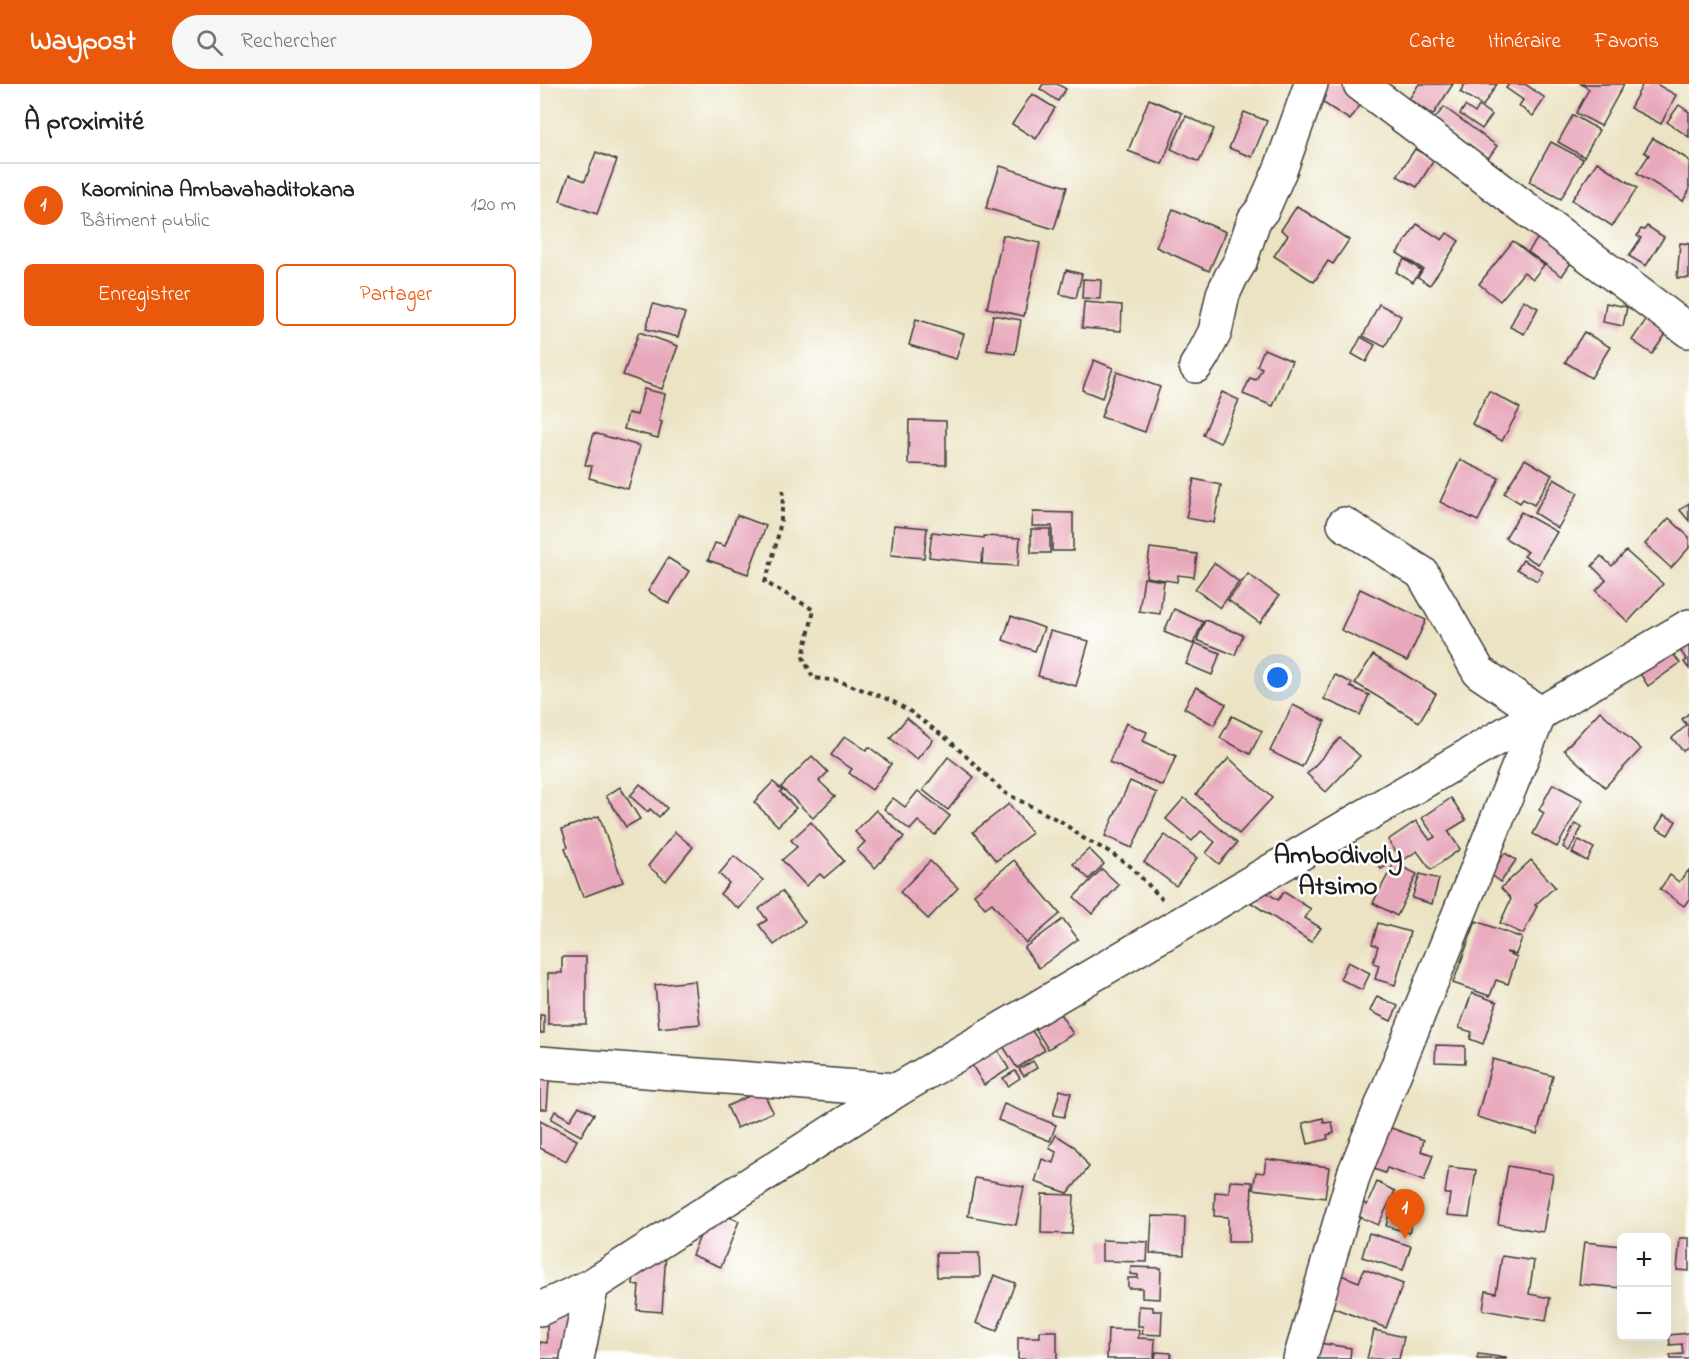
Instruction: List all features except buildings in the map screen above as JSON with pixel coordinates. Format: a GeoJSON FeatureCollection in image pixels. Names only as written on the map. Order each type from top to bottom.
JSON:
{"type":"FeatureCollection","features":[{"type":"Feature","properties":{"kind":"street"},"geometry":{"type":"LineString","coordinates":[[1196,366],[1215,332],[1223,294],[1240,262],[1254,220],[1263,209],[1281,168],[1311,84]]}},
{"type":"Feature","properties":{"kind":"street"},"geometry":{"type":"LineString","coordinates":[[1360,84],[1689,331]]}},
{"type":"Feature","properties":{"kind":"street"},"geometry":{"type":"LineString","coordinates":[[1344,524],[1422,573],[1479,672],[1540,713]]}},
{"type":"Feature","properties":{"kind":"street"},"geometry":{"type":"LineString","coordinates":[[540,1309],[592,1285],[897,1090],[1689,626]]}},
{"type":"Feature","properties":{"kind":"street"},"geometry":{"type":"LineString","coordinates":[[1300,1359],[1354,1174],[1540,713]]}},
{"type":"Feature","properties":{"kind":"street"},"geometry":{"type":"LineString","coordinates":[[540,1063],[897,1090]]}},
{"type":"Feature","properties":{"kind":"street"},"geometry":{"type":"LineString","coordinates":[[577,1359],[592,1285]]}},
{"type":"Feature","properties":{"kind":"path"},"geometry":{"type":"LineString","coordinates":[[783,490],[783,510],[775,552],[765,582],[814,610],[803,657],[813,678],[839,681],[890,700],[908,710],[951,742],[1005,793],[1062,822],[1083,838],[1130,866],[1165,903],[1178,925]]}},
{"type":"Feature","properties":{"kind":"place","name":"Kaominina Ambavahaditokana"},"geometry":{"type":"Point","coordinates":[1405,1239]}},
{"type":"Feature","properties":{"kind":"district","name":"Ambodivoly Atsimo"},"geometry":{"type":"Point","coordinates":[1338,872]}}]}
